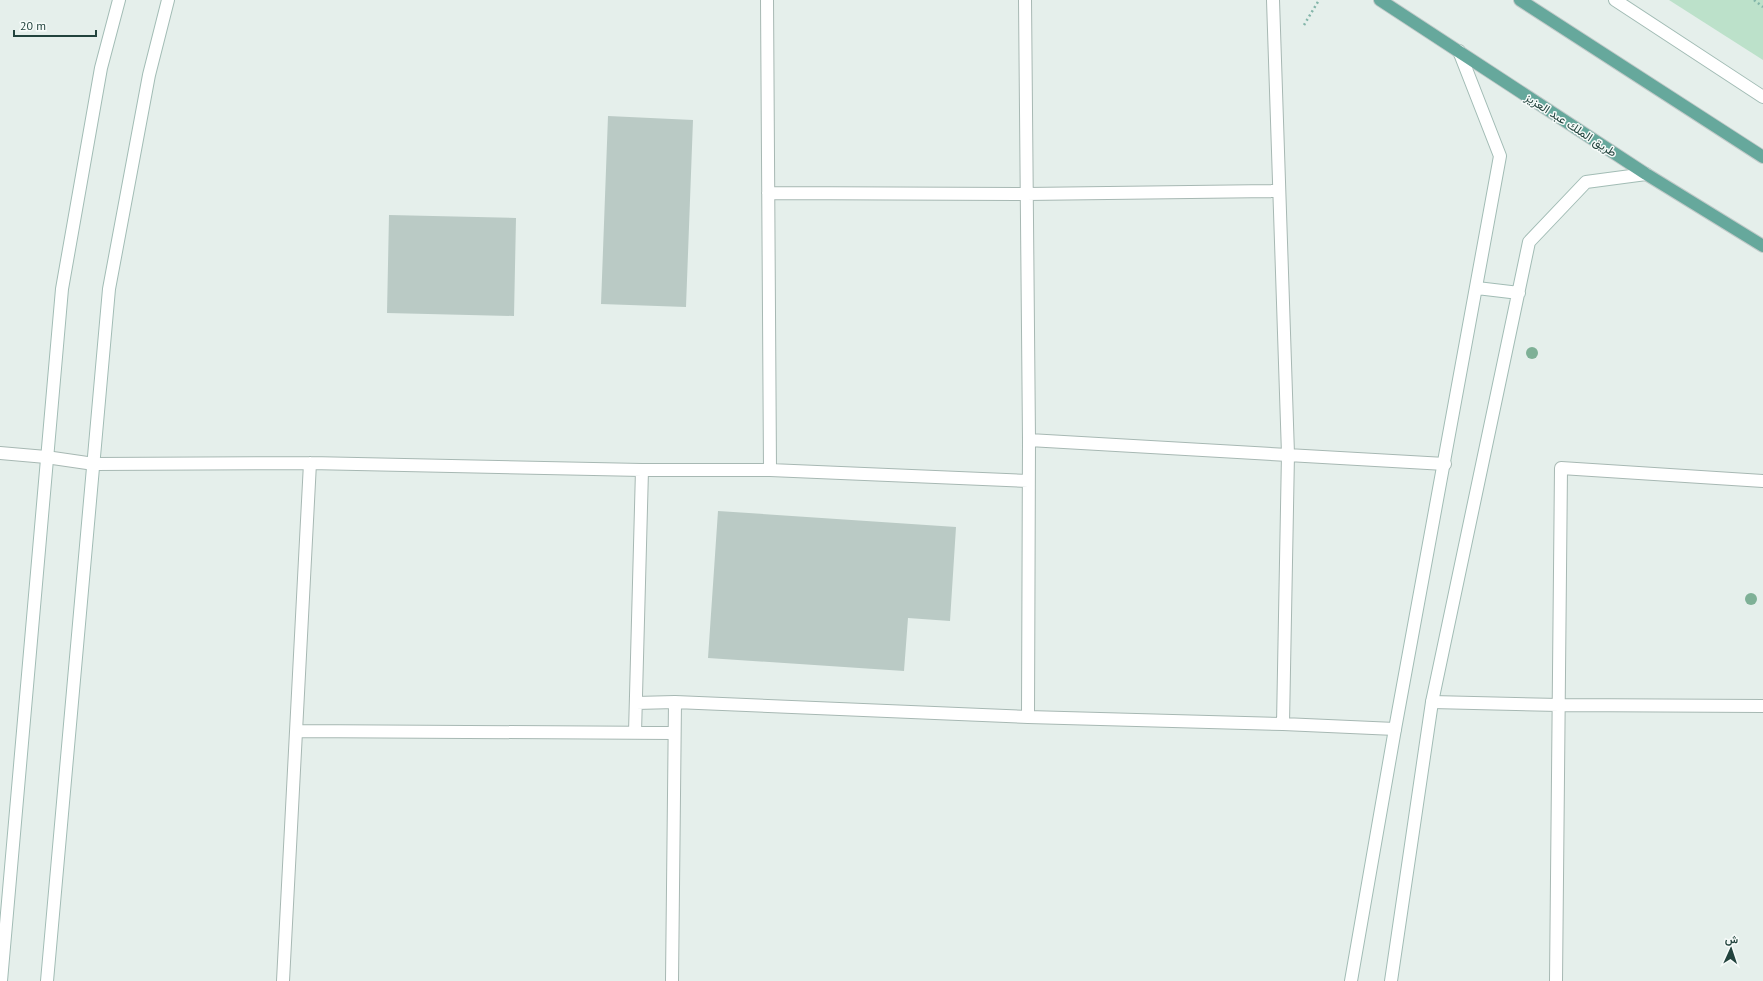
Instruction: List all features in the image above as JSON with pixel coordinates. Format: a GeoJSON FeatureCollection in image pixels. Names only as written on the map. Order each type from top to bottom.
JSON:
{"type":"FeatureCollection","features":[{"type":"Feature","properties":{"kind":"main road","name":"طريق الملك عبد العزيز"},"geometry":{"type":"LineString","coordinates":[[1380,0],[1646,174],[1763,246]]}},
{"type":"Feature","properties":{"kind":"main road"},"geometry":{"type":"LineString","coordinates":[[1520,0],[1763,157]]}},
{"type":"Feature","properties":{"kind":"street"},"geometry":{"type":"LineString","coordinates":[[1,981],[62,289],[101,68],[119,0]]}},
{"type":"Feature","properties":{"kind":"street"},"geometry":{"type":"LineString","coordinates":[[47,981],[109,289],[149,75],[168,0]]}},
{"type":"Feature","properties":{"kind":"street"},"geometry":{"type":"LineString","coordinates":[[767,0],[770,470]]}},
{"type":"Feature","properties":{"kind":"street"},"geometry":{"type":"LineString","coordinates":[[1025,0],[1029,440],[1028,717]]}},
{"type":"Feature","properties":{"kind":"street"},"geometry":{"type":"LineString","coordinates":[[1273,0],[1278,191],[1288,454],[1283,724]]}},
{"type":"Feature","properties":{"kind":"street"},"geometry":{"type":"LineString","coordinates":[[1615,0],[1763,96]]}},
{"type":"Feature","properties":{"kind":"street"},"geometry":{"type":"LineString","coordinates":[[1351,981],[1395,729],[1445,464],[1500,156],[1459,51]]}},
{"type":"Feature","properties":{"kind":"street"},"geometry":{"type":"LineString","coordinates":[[1390,981],[1432,702],[1529,242],[1586,182],[1646,174]]}},
{"type":"Feature","properties":{"kind":"street"},"geometry":{"type":"LineString","coordinates":[[768,192],[1026,194],[1278,191]]}},
{"type":"Feature","properties":{"kind":"street"},"geometry":{"type":"LineString","coordinates":[[1476,288],[1519,293]]}},
{"type":"Feature","properties":{"kind":"street"},"geometry":{"type":"LineString","coordinates":[[1029,440],[1445,464]]}},
{"type":"Feature","properties":{"kind":"street"},"geometry":{"type":"LineString","coordinates":[[0,453],[46,457],[94,464],[310,463],[642,470],[770,470],[1028,481]]}},
{"type":"Feature","properties":{"kind":"street"},"geometry":{"type":"LineString","coordinates":[[283,981],[310,463]]}},
{"type":"Feature","properties":{"kind":"street"},"geometry":{"type":"LineString","coordinates":[[1556,981],[1561,468],[1763,481]]}},
{"type":"Feature","properties":{"kind":"street"},"geometry":{"type":"LineString","coordinates":[[635,732],[642,470]]}},
{"type":"Feature","properties":{"kind":"street"},"geometry":{"type":"LineString","coordinates":[[636,703],[675,702],[1028,717],[1283,724],[1395,729]]}},
{"type":"Feature","properties":{"kind":"street"},"geometry":{"type":"LineString","coordinates":[[672,981],[675,702]]}},
{"type":"Feature","properties":{"kind":"street"},"geometry":{"type":"LineString","coordinates":[[1432,702],[1559,705],[1763,706]]}},
{"type":"Feature","properties":{"kind":"street"},"geometry":{"type":"LineString","coordinates":[[296,731],[674,733]]}},
{"type":"Feature","properties":{"kind":"path"},"geometry":{"type":"LineString","coordinates":[[1304,26],[1319,0]]}},
{"type":"Feature","properties":{"kind":"path"},"geometry":{"type":"LineString","coordinates":[[1754,0],[1763,6]]}},
{"type":"Feature","properties":{"kind":"green space"},"geometry":{"type":"Polygon","coordinates":[[[1669,0],[1763,0],[1763,60],[1669,0]]]}},
{"type":"Feature","properties":{"kind":"building"},"geometry":{"type":"Polygon","coordinates":[[[608,116],[693,120],[686,307],[601,304],[608,116]]]}},
{"type":"Feature","properties":{"kind":"building"},"geometry":{"type":"Polygon","coordinates":[[[389,215],[516,218],[514,316],[387,313],[389,215]]]}},
{"type":"Feature","properties":{"kind":"building"},"geometry":{"type":"Polygon","coordinates":[[[718,511],[956,527],[950,621],[908,618],[904,671],[708,658],[718,511]]]}}]}
